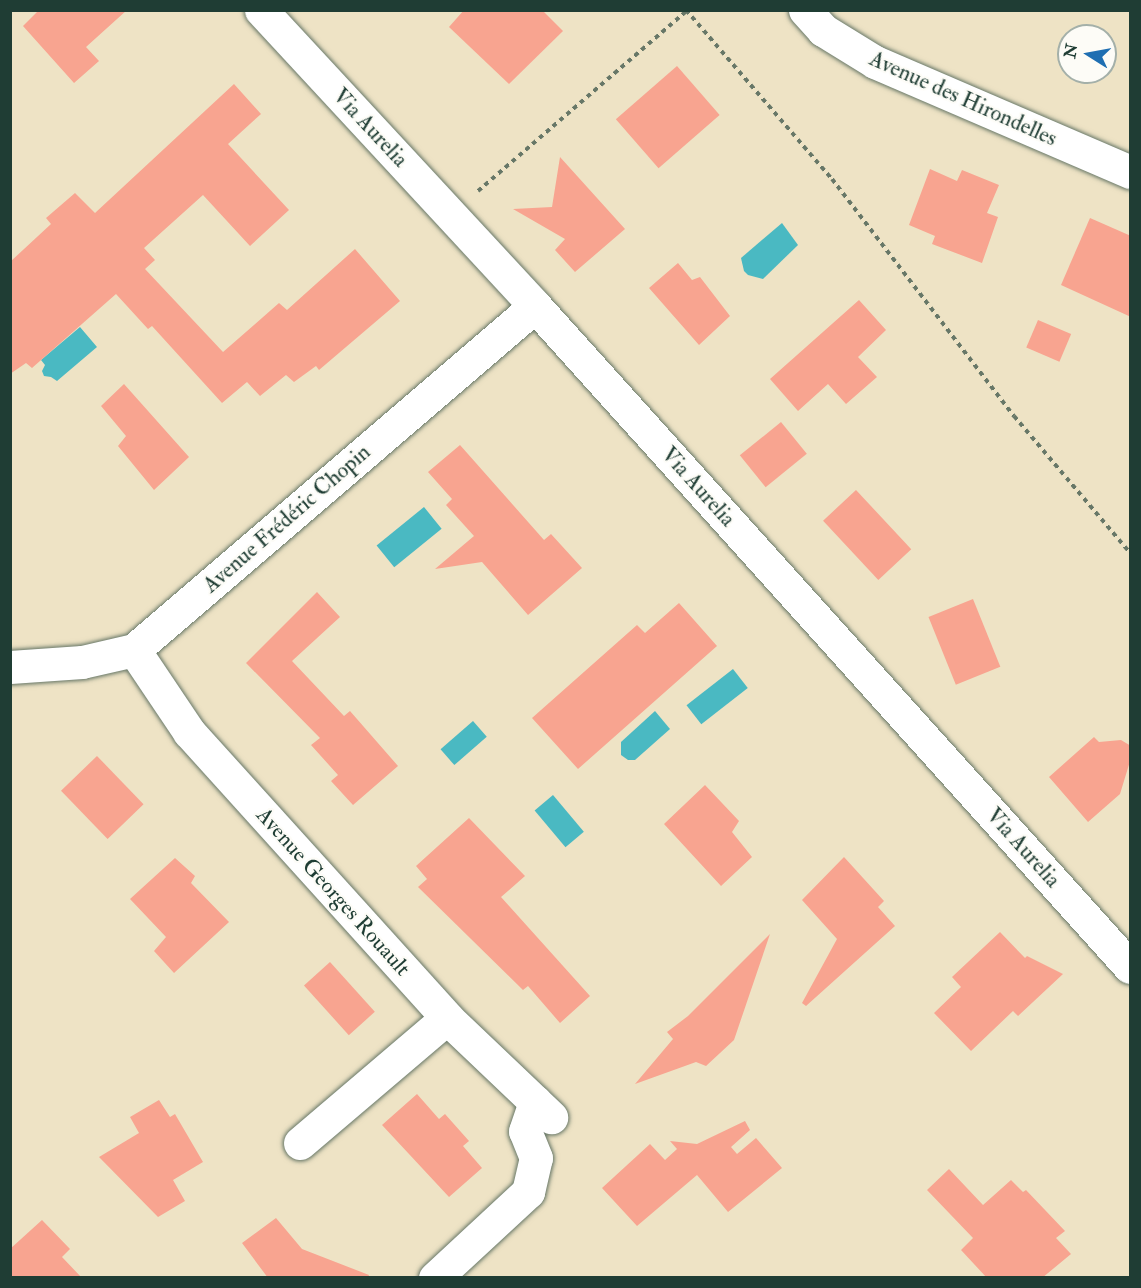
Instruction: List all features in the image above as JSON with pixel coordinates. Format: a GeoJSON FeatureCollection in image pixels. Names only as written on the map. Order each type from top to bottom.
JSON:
{"type":"FeatureCollection","features":[{"type":"Feature","properties":{"kind":"street","name":"Via Aurelia"},"geometry":{"type":"LineString","coordinates":[[261,10],[535,306],[1131,967]]}},
{"type":"Feature","properties":{"kind":"street","name":"Avenue des Hirondelles"},"geometry":{"type":"LineString","coordinates":[[806,10],[823,30],[875,62],[1131,172]]}},
{"type":"Feature","properties":{"kind":"street","name":"Avenue Frédéric Chopin"},"geometry":{"type":"LineString","coordinates":[[10,667],[82,662],[134,650],[535,306]]}},
{"type":"Feature","properties":{"kind":"street","name":"Avenue Georges Rouault"},"geometry":{"type":"LineString","coordinates":[[134,650],[189,732],[447,1018],[543,1109],[525,1131],[536,1158],[528,1192],[435,1278]]}},
{"type":"Feature","properties":{"kind":"street"},"geometry":{"type":"LineString","coordinates":[[300,1143],[447,1018]]}},
{"type":"Feature","properties":{"kind":"path"},"geometry":{"type":"LineString","coordinates":[[450,215],[687,11],[832,179],[1014,416],[1131,553]]}},
{"type":"Feature","properties":{"kind":"water"},"geometry":{"type":"Polygon","coordinates":[[[782,223],[798,245],[763,279],[748,275],[744,271],[741,258],[782,223]]]}},
{"type":"Feature","properties":{"kind":"water"},"geometry":{"type":"Polygon","coordinates":[[[80,327],[97,347],[57,381],[44,376],[42,371],[45,365],[41,360],[80,327]]]}},
{"type":"Feature","properties":{"kind":"water"},"geometry":{"type":"Polygon","coordinates":[[[424,507],[442,529],[394,567],[377,545],[424,507]]]}},
{"type":"Feature","properties":{"kind":"water"},"geometry":{"type":"Polygon","coordinates":[[[733,669],[748,688],[701,724],[687,705],[733,669]]]}},
{"type":"Feature","properties":{"kind":"water"},"geometry":{"type":"Polygon","coordinates":[[[655,711],[670,729],[635,760],[628,760],[621,755],[621,742],[655,711]]]}},
{"type":"Feature","properties":{"kind":"water"},"geometry":{"type":"Polygon","coordinates":[[[473,721],[487,737],[454,765],[441,749],[473,721]]]}},
{"type":"Feature","properties":{"kind":"water"},"geometry":{"type":"Polygon","coordinates":[[[553,795],[584,832],[565,847],[535,810],[553,795]]]}},
{"type":"Feature","properties":{"kind":"building"},"geometry":{"type":"Polygon","coordinates":[[[39,10],[127,10],[86,47],[99,61],[74,83],[23,26],[39,10]]]}},
{"type":"Feature","properties":{"kind":"building"},"geometry":{"type":"Polygon","coordinates":[[[464,10],[542,10],[563,31],[509,84],[449,27],[464,10]]]}},
{"type":"Feature","properties":{"kind":"building"},"geometry":{"type":"Polygon","coordinates":[[[677,66],[720,115],[659,168],[616,119],[677,66]]]}},
{"type":"Feature","properties":{"kind":"building"},"geometry":{"type":"Polygon","coordinates":[[[234,84],[261,114],[228,144],[289,210],[250,246],[203,195],[144,248],[155,260],[145,269],[223,352],[279,303],[287,310],[355,249],[400,301],[319,370],[316,366],[294,382],[286,375],[260,396],[247,382],[222,403],[152,326],[148,329],[116,294],[32,368],[26,363],[10,374],[10,262],[51,224],[46,218],[75,193],[95,213],[234,84]]]}},
{"type":"Feature","properties":{"kind":"building"},"geometry":{"type":"Polygon","coordinates":[[[560,157],[625,229],[575,272],[555,250],[565,239],[513,209],[552,207],[560,157]]]}},
{"type":"Feature","properties":{"kind":"building"},"geometry":{"type":"Polygon","coordinates":[[[930,169],[957,181],[962,170],[999,185],[987,213],[998,217],[982,263],[932,244],[935,236],[909,225],[930,169]]]}},
{"type":"Feature","properties":{"kind":"building"},"geometry":{"type":"Polygon","coordinates":[[[1090,218],[1131,236],[1131,317],[1061,285],[1090,218]]]}},
{"type":"Feature","properties":{"kind":"building"},"geometry":{"type":"Polygon","coordinates":[[[678,263],[692,280],[700,277],[730,316],[699,345],[649,288],[678,263]]]}},
{"type":"Feature","properties":{"kind":"building"},"geometry":{"type":"Polygon","coordinates":[[[859,300],[886,330],[858,357],[877,377],[846,404],[828,384],[798,411],[770,379],[859,300]]]}},
{"type":"Feature","properties":{"kind":"building"},"geometry":{"type":"Polygon","coordinates":[[[1038,320],[1071,334],[1059,362],[1026,348],[1038,320]]]}},
{"type":"Feature","properties":{"kind":"building"},"geometry":{"type":"Polygon","coordinates":[[[124,384],[189,457],[154,490],[118,446],[126,436],[101,406],[124,384]]]}},
{"type":"Feature","properties":{"kind":"building"},"geometry":{"type":"Polygon","coordinates":[[[781,422],[807,454],[766,487],[740,455],[781,422]]]}},
{"type":"Feature","properties":{"kind":"building"},"geometry":{"type":"Polygon","coordinates":[[[460,445],[544,540],[551,534],[582,568],[528,615],[482,562],[435,569],[474,536],[446,505],[452,499],[428,472],[460,445]]]}},
{"type":"Feature","properties":{"kind":"building"},"geometry":{"type":"Polygon","coordinates":[[[856,490],[911,549],[878,580],[823,521],[856,490]]]}},
{"type":"Feature","properties":{"kind":"building"},"geometry":{"type":"Polygon","coordinates":[[[317,592],[340,617],[292,661],[344,716],[350,711],[398,766],[353,805],[331,781],[338,775],[311,745],[320,738],[246,663],[317,592]]]}},
{"type":"Feature","properties":{"kind":"building"},"geometry":{"type":"Polygon","coordinates":[[[973,599],[1000,667],[956,685],[928,617],[973,599]]]}},
{"type":"Feature","properties":{"kind":"building"},"geometry":{"type":"Polygon","coordinates":[[[679,603],[717,646],[578,769],[532,718],[637,625],[645,633],[679,603]]]}},
{"type":"Feature","properties":{"kind":"building"},"geometry":{"type":"Polygon","coordinates":[[[1094,737],[1099,742],[1121,740],[1131,746],[1131,758],[1120,794],[1088,822],[1049,777],[1094,737]]]}},
{"type":"Feature","properties":{"kind":"building"},"geometry":{"type":"Polygon","coordinates":[[[97,756],[144,804],[108,839],[61,791],[97,756]]]}},
{"type":"Feature","properties":{"kind":"building"},"geometry":{"type":"Polygon","coordinates":[[[705,785],[739,821],[732,832],[752,857],[721,886],[664,824],[705,785]]]}},
{"type":"Feature","properties":{"kind":"building"},"geometry":{"type":"Polygon","coordinates":[[[469,818],[525,876],[501,897],[590,996],[560,1023],[528,986],[523,990],[418,887],[427,879],[416,866],[469,818]]]}},
{"type":"Feature","properties":{"kind":"building"},"geometry":{"type":"Polygon","coordinates":[[[844,857],[884,901],[878,907],[895,926],[806,1006],[802,1003],[837,939],[802,900],[844,857]]]}},
{"type":"Feature","properties":{"kind":"building"},"geometry":{"type":"Polygon","coordinates":[[[175,858],[195,876],[191,883],[229,922],[174,973],[154,951],[166,937],[130,899],[175,858]]]}},
{"type":"Feature","properties":{"kind":"building"},"geometry":{"type":"Polygon","coordinates":[[[1000,932],[1025,958],[1027,956],[1063,974],[1018,1016],[1013,1011],[971,1051],[934,1013],[961,987],[952,977],[1000,932]]]}},
{"type":"Feature","properties":{"kind":"building"},"geometry":{"type":"Polygon","coordinates":[[[770,934],[734,1040],[706,1066],[696,1062],[635,1084],[673,1039],[667,1032],[688,1016],[770,934]]]}},
{"type":"Feature","properties":{"kind":"building"},"geometry":{"type":"Polygon","coordinates":[[[330,962],[375,1012],[349,1035],[304,985],[330,962]]]}},
{"type":"Feature","properties":{"kind":"building"},"geometry":{"type":"Polygon","coordinates":[[[417,1094],[439,1119],[445,1114],[469,1141],[463,1146],[482,1168],[449,1197],[382,1125],[417,1094]]]}},
{"type":"Feature","properties":{"kind":"building"},"geometry":{"type":"Polygon","coordinates":[[[159,1100],[170,1117],[175,1114],[203,1162],[173,1180],[185,1201],[158,1217],[99,1157],[139,1133],[130,1117],[159,1100]]]}},
{"type":"Feature","properties":{"kind":"building"},"geometry":{"type":"Polygon","coordinates":[[[745,1121],[750,1130],[731,1147],[737,1154],[756,1138],[782,1168],[728,1212],[697,1175],[637,1226],[602,1188],[650,1144],[665,1160],[677,1149],[670,1141],[697,1144],[745,1121]]]}},
{"type":"Feature","properties":{"kind":"building"},"geometry":{"type":"Polygon","coordinates":[[[949,1169],[983,1205],[1011,1180],[1023,1192],[1026,1190],[1065,1231],[1056,1238],[1071,1254],[1042,1278],[987,1278],[961,1250],[973,1238],[927,1190],[949,1169]]]}},
{"type":"Feature","properties":{"kind":"building"},"geometry":{"type":"Polygon","coordinates":[[[276,1218],[302,1249],[369,1275],[368,1278],[268,1278],[242,1243],[276,1218]]]}},
{"type":"Feature","properties":{"kind":"building"},"geometry":{"type":"Polygon","coordinates":[[[42,1220],[70,1249],[62,1257],[82,1278],[10,1278],[10,1249],[42,1220]]]}}]}
